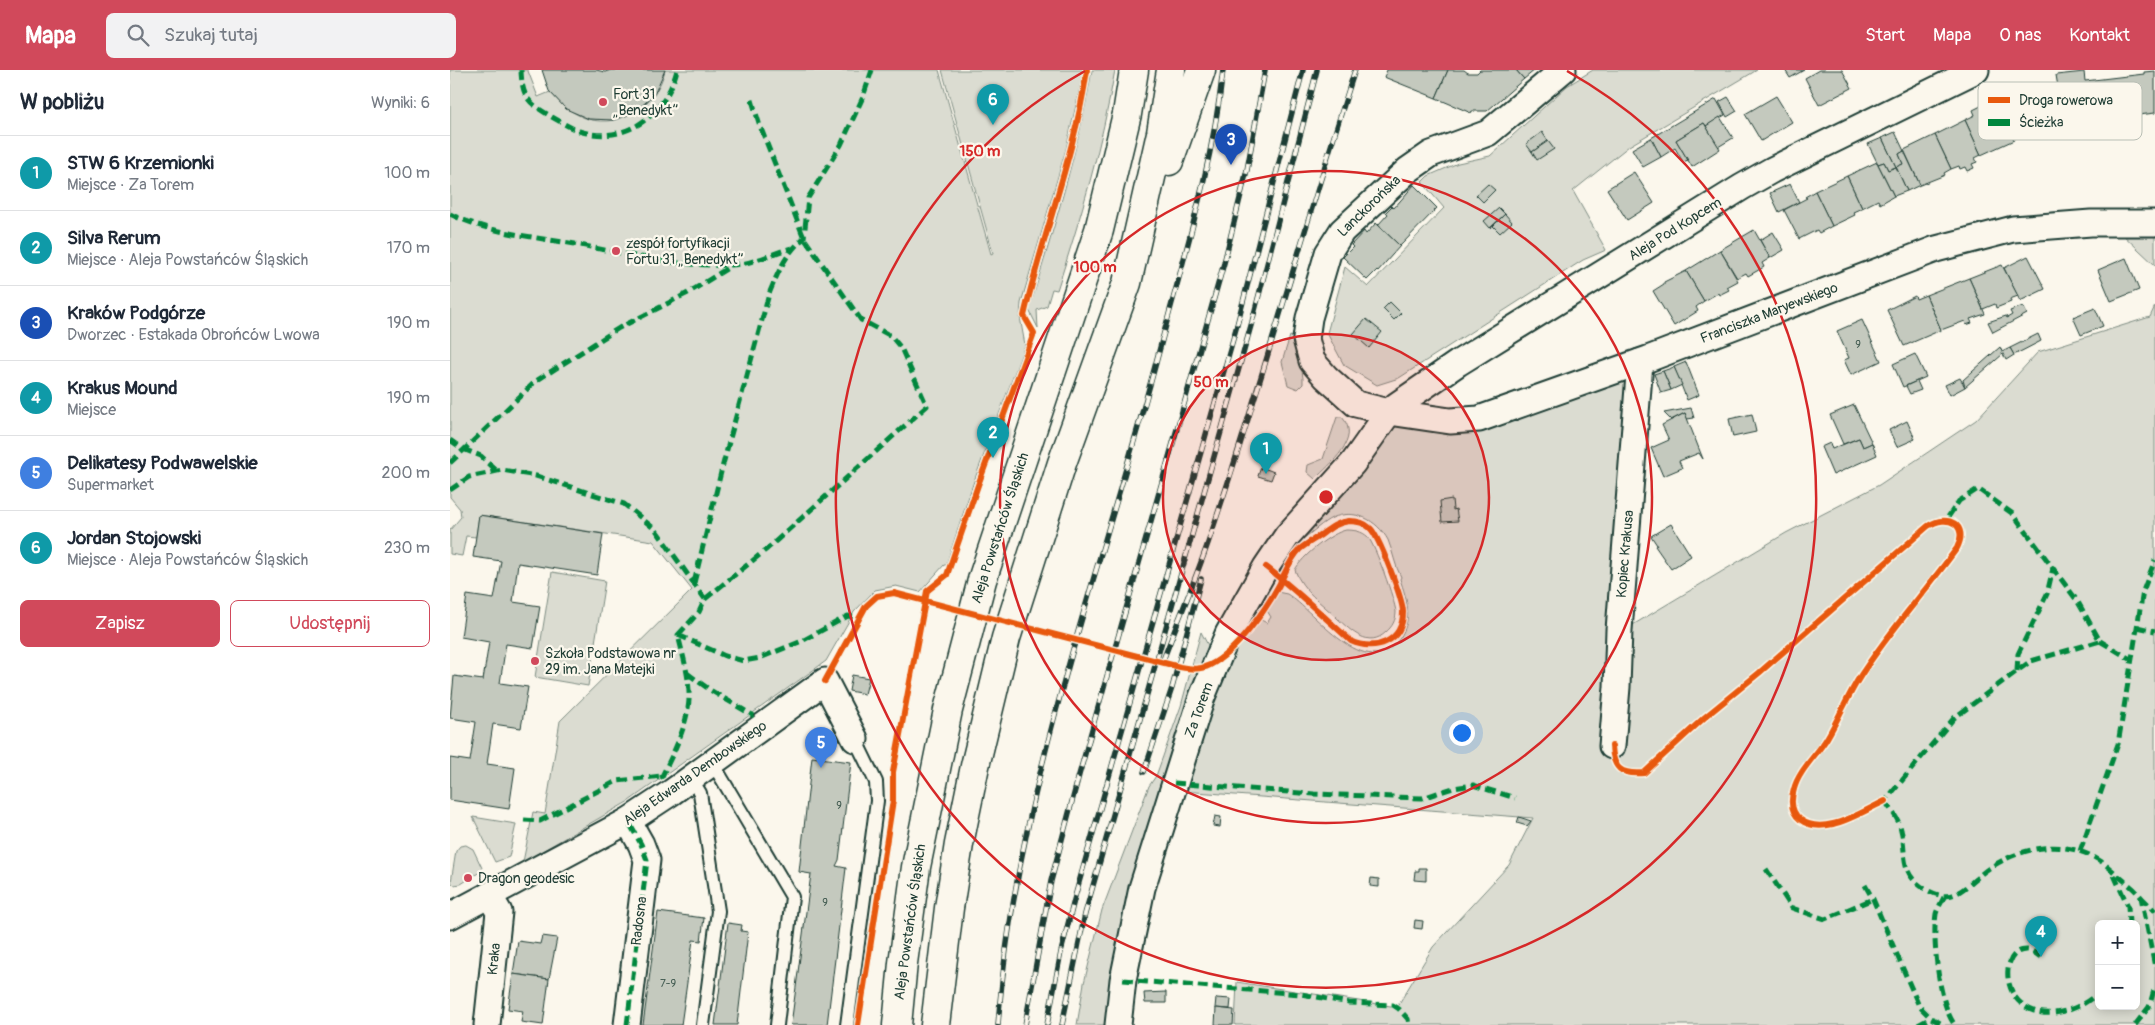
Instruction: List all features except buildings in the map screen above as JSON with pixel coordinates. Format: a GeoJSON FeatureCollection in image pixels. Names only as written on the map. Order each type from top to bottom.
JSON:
{"type":"FeatureCollection","features":[{"type":"Feature","properties":{"kind":"main road","name":"Aleja Powstańców Śląskich"},"geometry":{"type":"LineString","coordinates":[[897,1025],[916,867],[948,710],[982,580],[1099,230],[1127,114],[1134,70]]}},
{"type":"Feature","properties":{"kind":"main road"},"geometry":{"type":"LineString","coordinates":[[1127,283],[1161,133],[1172,70]]}},
{"type":"Feature","properties":{"kind":"main road"},"geometry":{"type":"LineString","coordinates":[[935,1025],[959,844],[975,766],[1006,638],[1062,463],[1201,70]]}},
{"type":"Feature","properties":{"kind":"street","name":"Lanckorońska"},"geometry":{"type":"LineString","coordinates":[[1388,412],[1356,404],[1320,372],[1309,354],[1306,339],[1309,318],[1331,245],[1342,231],[1408,170],[1431,154],[1488,133],[1563,70]]}},
{"type":"Feature","properties":{"kind":"street","name":"Aleja Pod Kopcem"},"geometry":{"type":"LineString","coordinates":[[1388,412],[1458,363],[1742,187],[1772,170],[1976,70]]}},
{"type":"Feature","properties":{"kind":"street","name":"Franciszka Maryewskiego"},"geometry":{"type":"LineString","coordinates":[[1388,412],[1450,421],[1479,419],[1640,362],[1936,249],[2013,229],[2091,223],[2155,223]]}},
{"type":"Feature","properties":{"kind":"street","name":"Kopiec Krakusa"},"geometry":{"type":"LineString","coordinates":[[1612,746],[1640,362]]}},
{"type":"Feature","properties":{"kind":"street","name":"Za Torem"},"geometry":{"type":"LineString","coordinates":[[1118,1025],[1123,980],[1142,888],[1202,697],[1228,634],[1286,536],[1353,463],[1388,412]]}},
{"type":"Feature","properties":{"kind":"street","name":"Aleja Edwarda Dembowskiego"},"geometry":{"type":"LineString","coordinates":[[450,916],[628,821],[825,681],[855,739]]}},
{"type":"Feature","properties":{"kind":"street","name":"Radosna"},"geometry":{"type":"LineString","coordinates":[[627,1025],[646,860],[641,844],[628,821]]}},
{"type":"Feature","properties":{"kind":"street","name":"Kraka"},"geometry":{"type":"LineString","coordinates":[[487,1025],[499,912],[489,895]]}},
{"type":"Feature","properties":{"kind":"lane"},"geometry":{"type":"LineString","coordinates":[[847,1025],[877,801],[876,782],[855,739]]}},
{"type":"Feature","properties":{"kind":"lane"},"geometry":{"type":"LineString","coordinates":[[712,762],[792,897],[777,1025]]}},
{"type":"Feature","properties":{"kind":"lane"},"geometry":{"type":"LineString","coordinates":[[691,778],[700,793],[718,911],[703,1025]]}},
{"type":"Feature","properties":{"kind":"shaded area"},"geometry":{"type":"Polygon","coordinates":[[[450,70],[529,70],[538,97],[550,92],[577,114],[588,119],[600,121],[625,117],[636,111],[655,93],[665,70],[939,70],[991,254],[993,253],[942,70],[1084,70],[1066,149],[1021,303],[1020,317],[1025,345],[974,481],[946,565],[920,592],[896,586],[875,590],[854,612],[826,661],[629,801],[523,862],[533,812],[545,814],[560,721],[692,590],[653,541],[479,515],[476,537],[466,536],[462,556],[450,554],[450,530],[461,517],[460,509],[450,497],[450,70]]]}},
{"type":"Feature","properties":{"kind":"shaded area"},"geometry":{"type":"Polygon","coordinates":[[[1092,70],[1115,70],[1110,98],[1090,181],[1066,263],[1057,290],[1052,289],[1047,306],[1037,310],[1038,328],[1029,310],[1056,221],[1080,131],[1092,70]]]}},
{"type":"Feature","properties":{"kind":"shaded area"},"geometry":{"type":"Polygon","coordinates":[[[1593,70],[1757,70],[1629,146],[1573,191],[1606,250],[1583,260],[1399,378],[1377,385],[1344,365],[1327,333],[1345,267],[1368,287],[1444,208],[1422,182],[1428,176],[1458,163],[1490,156],[1567,86],[1593,70]]]}},
{"type":"Feature","properties":{"kind":"shaded area"},"geometry":{"type":"Polygon","coordinates":[[[2121,233],[2155,236],[2155,265],[2121,233]]]}},
{"type":"Feature","properties":{"kind":"shaded area"},"geometry":{"type":"Polygon","coordinates":[[[2155,306],[2155,1025],[1235,1025],[1237,982],[1397,1007],[1433,947],[1509,865],[1533,818],[1183,791],[1200,733],[1228,662],[1246,625],[1255,617],[1267,623],[1271,617],[1262,603],[1266,595],[1277,592],[1287,594],[1341,640],[1357,650],[1372,654],[1387,651],[1400,638],[1408,616],[1407,602],[1401,577],[1388,540],[1378,527],[1357,515],[1341,515],[1332,518],[1304,538],[1313,528],[1310,522],[1393,426],[1629,376],[1616,635],[1786,533],[1879,485],[1976,420],[2038,352],[2150,317],[2155,306]]]}},
{"type":"Feature","properties":{"kind":"shaded area"},"geometry":{"type":"Polygon","coordinates":[[[1290,336],[1295,338],[1302,372],[1303,384],[1298,389],[1288,385],[1282,362],[1290,336]]]}},
{"type":"Feature","properties":{"kind":"shaded area"},"geometry":{"type":"Polygon","coordinates":[[[1337,417],[1342,417],[1347,425],[1348,434],[1346,442],[1342,451],[1315,479],[1307,472],[1308,465],[1323,459],[1337,417]]]}},
{"type":"Feature","properties":{"kind":"shaded area"},"geometry":{"type":"Polygon","coordinates":[[[1346,530],[1358,531],[1368,537],[1380,561],[1395,606],[1396,615],[1392,626],[1380,637],[1373,639],[1354,633],[1342,623],[1307,590],[1295,570],[1304,558],[1318,546],[1346,530]]]}},
{"type":"Feature","properties":{"kind":"shaded area"},"geometry":{"type":"Polygon","coordinates":[[[552,572],[605,581],[588,686],[535,677],[552,572]]]}},
{"type":"Feature","properties":{"kind":"shaded area"},"geometry":{"type":"Polygon","coordinates":[[[1201,632],[1211,651],[1108,1025],[1077,1025],[1084,983],[1102,910],[1149,786],[1156,776],[1181,706],[1201,632]]]}},
{"type":"Feature","properties":{"kind":"shaded area"},"geometry":{"type":"Polygon","coordinates":[[[473,817],[516,824],[509,857],[495,862],[473,817]]]}},
{"type":"Feature","properties":{"kind":"shaded area"},"geometry":{"type":"Polygon","coordinates":[[[466,845],[473,849],[483,870],[461,884],[454,885],[451,882],[456,851],[460,846],[466,845]]]}},
{"type":"Feature","properties":{"kind":"railway"},"geometry":{"type":"LineString","coordinates":[[998,1025],[1008,937],[1023,850],[1042,764],[1089,594],[1139,425],[1189,239],[1213,138],[1223,70]]}},
{"type":"Feature","properties":{"kind":"railway"},"geometry":{"type":"LineString","coordinates":[[1025,1025],[1051,881],[1079,775],[1224,263],[1247,170],[1265,70]]}},
{"type":"Feature","properties":{"kind":"railway"},"geometry":{"type":"LineString","coordinates":[[1047,1025],[1061,952],[1074,900],[1237,325],[1303,70]]}},
{"type":"Feature","properties":{"kind":"railway"},"geometry":{"type":"LineString","coordinates":[[1062,1025],[1085,914],[1252,322],[1317,70]]}},
{"type":"Feature","properties":{"kind":"railway"},"geometry":{"type":"LineString","coordinates":[[1162,663],[1203,558],[1355,70]]}},
{"type":"Feature","properties":{"kind":"railway"},"geometry":{"type":"LineString","coordinates":[[1144,772],[1172,688],[1201,579]]}},
{"type":"Feature","properties":{"kind":"marked path"},"geometry":{"type":"LineString","coordinates":[[521,70],[523,88],[532,104],[572,128],[596,134],[613,134],[628,130],[642,123],[654,113],[664,100],[672,86],[677,70]]}},
{"type":"Feature","properties":{"kind":"marked path"},"geometry":{"type":"LineString","coordinates":[[694,583],[722,468],[769,294],[787,257],[804,238],[808,198],[841,145],[863,97],[872,70]]}},
{"type":"Feature","properties":{"kind":"marked path"},"geometry":{"type":"LineString","coordinates":[[705,599],[767,549],[927,406],[901,348],[891,336],[861,320],[804,238],[760,126],[751,97]]}},
{"type":"Feature","properties":{"kind":"marked path"},"geometry":{"type":"LineString","coordinates":[[450,214],[480,226],[512,234],[652,259],[691,264],[738,264],[754,261],[792,248]]}},
{"type":"Feature","properties":{"kind":"marked path"},"geometry":{"type":"LineString","coordinates":[[450,463],[536,381],[619,328],[688,293],[731,266]]}},
{"type":"Feature","properties":{"kind":"marked path"},"geometry":{"type":"LineString","coordinates":[[450,440],[463,449],[481,456],[497,471]]}},
{"type":"Feature","properties":{"kind":"marked path"},"geometry":{"type":"LineString","coordinates":[[450,490],[469,477],[502,470],[536,476],[624,504],[656,530],[705,599],[699,612],[678,635],[687,675],[689,700],[683,729],[662,776],[664,779]]}},
{"type":"Feature","properties":{"kind":"marked path"},"geometry":{"type":"LineString","coordinates":[[1880,803],[1885,801],[1954,718],[2017,671],[2031,661],[2100,641],[2078,602],[2013,514],[1978,489],[1959,501],[1946,520]]}},
{"type":"Feature","properties":{"kind":"marked path"},"geometry":{"type":"LineString","coordinates":[[2080,851],[2118,744],[2143,591],[2155,560]]}},
{"type":"Feature","properties":{"kind":"marked path"},"geometry":{"type":"LineString","coordinates":[[2017,671],[2018,654],[2047,594],[2053,568]]}},
{"type":"Feature","properties":{"kind":"marked path"},"geometry":{"type":"LineString","coordinates":[[678,635],[725,656],[744,661],[760,658],[802,641],[848,616],[859,618]]}},
{"type":"Feature","properties":{"kind":"marked path"},"geometry":{"type":"LineString","coordinates":[[2137,627],[2155,631]]}},
{"type":"Feature","properties":{"kind":"marked path"},"geometry":{"type":"LineString","coordinates":[[2100,641],[2132,660]]}},
{"type":"Feature","properties":{"kind":"marked path"},"geometry":{"type":"LineString","coordinates":[[687,673],[710,690],[754,716]]}},
{"type":"Feature","properties":{"kind":"marked path"},"geometry":{"type":"LineString","coordinates":[[524,820],[540,821],[617,781],[662,776]]}},
{"type":"Feature","properties":{"kind":"marked path"},"geometry":{"type":"LineString","coordinates":[[1174,783],[1314,794],[1422,798],[1453,788],[1473,785],[1515,798]]}},
{"type":"Feature","properties":{"kind":"marked path"},"geometry":{"type":"LineString","coordinates":[[1885,801],[1900,826],[1905,863],[1910,875],[1922,887],[1939,895],[1950,896],[1955,894],[1991,867],[2018,854],[2032,850],[2060,847],[2088,854],[2102,862],[2141,897],[2155,967]]}},
{"type":"Feature","properties":{"kind":"marked path"},"geometry":{"type":"LineString","coordinates":[[627,1025],[647,860],[641,844],[628,821]]}},
{"type":"Feature","properties":{"kind":"marked path"},"geometry":{"type":"LineString","coordinates":[[1766,869],[1792,908],[1825,919],[1873,899]]}},
{"type":"Feature","properties":{"kind":"marked path"},"geometry":{"type":"LineString","coordinates":[[2114,875],[2128,906],[2129,920]]}},
{"type":"Feature","properties":{"kind":"marked path"},"geometry":{"type":"LineString","coordinates":[[1865,885],[1873,899],[1919,1006],[1931,1018],[1944,1025]]}},
{"type":"Feature","properties":{"kind":"marked path"},"geometry":{"type":"LineString","coordinates":[[1944,897],[1936,914],[1936,955],[1945,1003],[1949,1016],[1955,1025]]}},
{"type":"Feature","properties":{"kind":"marked path"},"geometry":{"type":"LineString","coordinates":[[2141,897],[2155,911]]}},
{"type":"Feature","properties":{"kind":"marked path"},"geometry":{"type":"LineString","coordinates":[[2041,957],[2028,950],[2018,952],[2011,959],[2008,970],[2009,982],[2014,994],[2023,1005],[2036,1012],[2054,1013],[2067,1011],[2095,995]]}},
{"type":"Feature","properties":{"kind":"marked path"},"geometry":{"type":"LineString","coordinates":[[1123,980],[1301,994],[1349,1003],[1393,1005],[1408,1019],[1409,1025]]}},
{"type":"Feature","properties":{"kind":"marked path"},"geometry":{"type":"LineString","coordinates":[[2135,1025],[2149,1007],[2155,987]]}},
{"type":"Feature","properties":{"kind":"marked path"},"geometry":{"type":"LineString","coordinates":[[1918,1025],[1931,1018]]}},
{"type":"Feature","properties":{"kind":"cycle path"},"geometry":{"type":"LineString","coordinates":[[858,1025],[893,800],[893,772],[927,591],[947,575],[1034,333],[1024,316],[1075,132],[1087,70]]}},
{"type":"Feature","properties":{"kind":"cycle path"},"geometry":{"type":"LineString","coordinates":[[825,681],[866,606],[877,596],[894,593],[1180,667],[1203,668],[1230,651],[1249,630],[1273,595],[1279,585],[1281,580],[1283,576],[1296,553],[1334,526],[1349,521],[1366,525],[1374,533],[1395,582],[1402,605],[1402,622],[1393,637],[1378,645],[1360,644],[1351,641],[1299,594],[1288,585],[1277,576],[1266,567]]}},
{"type":"Feature","properties":{"kind":"cycle path"},"geometry":{"type":"LineString","coordinates":[[1612,746],[1614,760],[1620,769],[1629,773],[1644,773],[1705,717],[1759,673],[1928,526],[1935,522],[1949,521],[1955,524],[1960,533],[1957,548],[1884,642],[1861,675],[1827,738],[1796,782],[1792,799],[1793,808],[1800,820],[1815,825],[1833,824],[1846,820],[1885,801]]}},
{"type":"Feature","properties":{"kind":"place","name":"Fort 31 „Benedykt”"},"geometry":{"type":"Point","coordinates":[603,102]}},
{"type":"Feature","properties":{"kind":"place","name":"Jordan Stojowski"},"geometry":{"type":"Point","coordinates":[993,125]}},
{"type":"Feature","properties":{"kind":"place","name":"Kraków Podgórze"},"geometry":{"type":"Point","coordinates":[1231,165]}},
{"type":"Feature","properties":{"kind":"place","name":"zespół fortyfikacji Fortu 31 „Benedykt”"},"geometry":{"type":"Point","coordinates":[616,251]}},
{"type":"Feature","properties":{"kind":"place","name":"Silva Rerum"},"geometry":{"type":"Point","coordinates":[993,458]}},
{"type":"Feature","properties":{"kind":"place","name":"STW 6 Krzemionki"},"geometry":{"type":"Point","coordinates":[1266,474]}},
{"type":"Feature","properties":{"kind":"place","name":"Szkoła Podstawowa nr 29 im. Jana Matejki"},"geometry":{"type":"Point","coordinates":[535,661]}},
{"type":"Feature","properties":{"kind":"place","name":"Delikatesy Podwawelskie"},"geometry":{"type":"Point","coordinates":[821,768]}},
{"type":"Feature","properties":{"kind":"place","name":"Dragon geodesic"},"geometry":{"type":"Point","coordinates":[468,878]}},
{"type":"Feature","properties":{"kind":"place","name":"Krakus Mound"},"geometry":{"type":"Point","coordinates":[2041,957]}}]}
